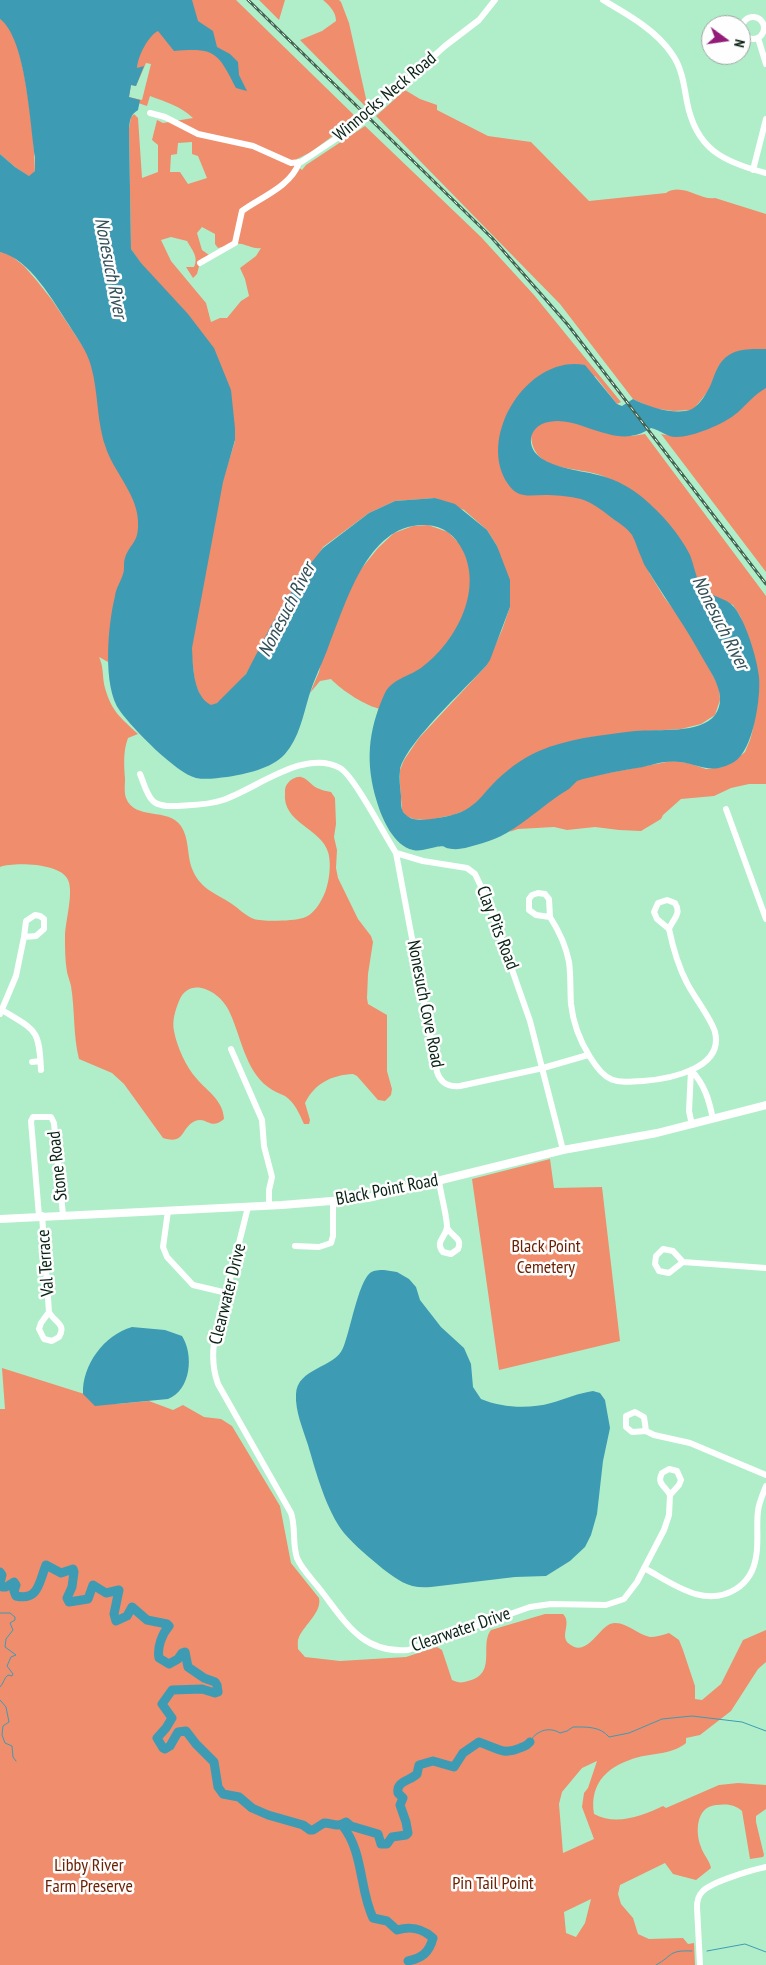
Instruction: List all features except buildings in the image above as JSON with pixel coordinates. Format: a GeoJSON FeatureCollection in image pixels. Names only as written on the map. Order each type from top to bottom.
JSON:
{"type":"FeatureCollection","features":[{"type":"Feature","properties":{"kind":"main road","name":"Black Point Road"},"geometry":{"type":"LineString","coordinates":[[0,1219],[63,1214],[248,1207],[368,1198],[563,1150],[692,1125],[766,1105]]}},
{"type":"Feature","properties":{"kind":"street","name":"Winnocks Neck Road"},"geometry":{"type":"LineString","coordinates":[[299,163],[313,156],[361,122],[445,46],[481,18],[495,0]]}},
{"type":"Feature","properties":{"kind":"street"},"geometry":{"type":"LineString","coordinates":[[602,0],[648,30],[672,53],[682,78],[691,120],[705,144],[725,159],[766,173]]}},
{"type":"Feature","properties":{"kind":"street"},"geometry":{"type":"LineString","coordinates":[[758,38],[766,64]]}},
{"type":"Feature","properties":{"kind":"street"},"geometry":{"type":"LineString","coordinates":[[150,113],[198,134],[242,143],[291,163],[299,163],[293,175],[284,183],[242,210],[235,243],[200,263]]}},
{"type":"Feature","properties":{"kind":"street"},"geometry":{"type":"LineString","coordinates":[[753,170],[766,120]]}},
{"type":"Feature","properties":{"kind":"street"},"geometry":{"type":"LineString","coordinates":[[140,774],[148,794],[156,803],[165,806],[199,805],[230,797],[298,765],[331,764],[341,768],[351,779],[396,853]]}},
{"type":"Feature","properties":{"kind":"street"},"geometry":{"type":"LineString","coordinates":[[726,809],[766,919]]}},
{"type":"Feature","properties":{"kind":"street","name":"Nonesuch Cove Road"},"geometry":{"type":"LineString","coordinates":[[396,853],[435,1062],[441,1080],[450,1086],[460,1086],[543,1068]]}},
{"type":"Feature","properties":{"kind":"street","name":"Clay Pits Road"},"geometry":{"type":"LineString","coordinates":[[396,853],[423,861],[461,866],[475,874],[488,901],[530,1021],[563,1150]]}},
{"type":"Feature","properties":{"kind":"street"},"geometry":{"type":"LineString","coordinates":[[550,917],[536,916],[530,912],[528,903],[532,895],[540,893],[548,897],[550,917],[559,932],[566,951],[574,1018],[582,1042],[588,1055],[604,1076],[616,1082],[648,1081],[691,1070],[705,1063],[715,1043],[715,1034],[683,974],[669,929],[654,914],[656,906],[663,900],[673,902],[678,909],[677,915],[669,929]]}},
{"type":"Feature","properties":{"kind":"street"},"geometry":{"type":"LineString","coordinates":[[24,937],[16,976],[1,1012],[25,1024],[36,1034],[41,1070]]}},
{"type":"Feature","properties":{"kind":"street"},"geometry":{"type":"LineString","coordinates":[[230,1049],[262,1120],[264,1146],[272,1174],[268,1194],[269,1205]]}},
{"type":"Feature","properties":{"kind":"street"},"geometry":{"type":"LineString","coordinates":[[543,1068],[588,1055]]}},
{"type":"Feature","properties":{"kind":"street"},"geometry":{"type":"LineString","coordinates":[[32,1062],[40,1061]]}},
{"type":"Feature","properties":{"kind":"street"},"geometry":{"type":"LineString","coordinates":[[691,1070],[707,1093],[713,1119]]}},
{"type":"Feature","properties":{"kind":"street"},"geometry":{"type":"LineString","coordinates":[[691,1070],[689,1107],[692,1125]]}},
{"type":"Feature","properties":{"kind":"street","name":"Stone Road"},"geometry":{"type":"LineString","coordinates":[[41,1216],[31,1121],[33,1117],[51,1117],[54,1123],[63,1214]]}},
{"type":"Feature","properties":{"kind":"street"},"geometry":{"type":"LineString","coordinates":[[439,1181],[447,1228]]}},
{"type":"Feature","properties":{"kind":"street"},"geometry":{"type":"LineString","coordinates":[[295,1246],[325,1246],[331,1243],[333,1239],[333,1201]]}},
{"type":"Feature","properties":{"kind":"street","name":"Clearwater Drive"},"geometry":{"type":"LineString","coordinates":[[248,1207],[213,1351],[213,1368],[218,1384],[291,1512],[294,1526],[294,1547],[299,1563],[346,1624],[366,1641],[386,1649],[408,1650],[530,1607],[551,1604],[601,1606],[616,1603],[627,1596],[644,1568],[666,1524],[670,1510],[670,1495]]}},
{"type":"Feature","properties":{"kind":"street"},"geometry":{"type":"LineString","coordinates":[[168,1211],[163,1247],[167,1258],[193,1284],[226,1293]]}},
{"type":"Feature","properties":{"kind":"street","name":"Val Terrace"},"geometry":{"type":"LineString","coordinates":[[41,1216],[50,1312],[60,1323],[62,1329],[59,1337],[52,1341],[44,1338],[39,1331],[40,1325],[50,1312]]}},
{"type":"Feature","properties":{"kind":"street"},"geometry":{"type":"LineString","coordinates":[[683,1262],[675,1252],[668,1249],[660,1251],[654,1260],[658,1270],[665,1273],[673,1271],[683,1262],[766,1268]]}},
{"type":"Feature","properties":{"kind":"street"},"geometry":{"type":"LineString","coordinates":[[646,1431],[651,1434],[690,1443],[766,1475]]}},
{"type":"Feature","properties":{"kind":"street"},"geometry":{"type":"LineString","coordinates":[[644,1568],[685,1590],[701,1596],[718,1596],[736,1588],[748,1577],[755,1564],[758,1511],[766,1486]]}},
{"type":"Feature","properties":{"kind":"street"},"geometry":{"type":"LineString","coordinates":[[700,1965],[697,1907],[701,1892],[714,1884],[766,1866]]}},
{"type":"Feature","properties":{"kind":"green space"},"geometry":{"type":"Polygon","coordinates":[[[88,0],[236,0],[357,118],[311,152],[297,159],[296,165],[302,170],[306,165],[365,126],[481,237],[534,295],[621,402],[617,404],[595,376],[505,425],[579,496],[627,521],[650,574],[664,597],[688,628],[719,687],[720,700],[715,715],[701,724],[681,729],[632,732],[496,784],[469,809],[453,815],[428,820],[414,819],[406,816],[402,811],[400,785],[400,770],[404,760],[419,738],[486,666],[510,607],[497,546],[487,530],[464,510],[435,498],[395,501],[369,513],[323,547],[246,674],[226,696],[211,706],[207,705],[195,683],[191,650],[216,502],[235,441],[156,287],[131,249],[129,129],[131,117],[134,114],[138,118],[142,178],[158,172],[158,145],[152,140],[157,120],[163,123],[193,118],[178,107],[150,96],[147,106],[129,100],[88,0]],[[146,63],[136,86],[131,85],[129,97],[142,100],[151,64],[146,63]],[[192,142],[178,143],[177,154],[171,155],[170,172],[180,172],[188,184],[207,178],[198,156],[192,154],[192,142]],[[202,227],[197,233],[202,250],[209,255],[201,259],[197,274],[193,278],[186,267],[194,267],[196,260],[187,241],[171,237],[161,240],[171,261],[206,303],[211,322],[220,318],[227,318],[241,301],[249,296],[240,268],[256,256],[261,248],[242,244],[230,244],[218,248],[215,244],[215,234],[202,227]]]}},
{"type":"Feature","properties":{"kind":"green space"},"geometry":{"type":"Polygon","coordinates":[[[259,0],[285,0],[279,20],[259,0]]]}},
{"type":"Feature","properties":{"kind":"green space"},"geometry":{"type":"Polygon","coordinates":[[[323,0],[339,0],[341,2],[349,23],[367,103],[365,106],[300,40],[322,31],[336,21],[332,9],[323,0]]]}},
{"type":"Feature","properties":{"kind":"green space"},"geometry":{"type":"Polygon","coordinates":[[[0,19],[9,26],[15,38],[28,96],[35,157],[35,171],[30,177],[0,154],[0,19]]]}},
{"type":"Feature","properties":{"kind":"green space"},"geometry":{"type":"Polygon","coordinates":[[[405,90],[420,99],[437,105],[437,110],[488,136],[531,142],[589,201],[666,193],[678,190],[715,198],[766,214],[766,351],[742,351],[714,378],[709,390],[693,410],[673,411],[652,408],[633,399],[560,304],[376,116],[405,90]]]}},
{"type":"Feature","properties":{"kind":"green space"},"geometry":{"type":"Polygon","coordinates":[[[0,252],[9,254],[24,266],[37,281],[88,354],[139,510],[140,528],[125,572],[108,662],[99,657],[105,688],[114,709],[138,734],[128,738],[125,748],[126,798],[130,805],[137,809],[168,817],[175,820],[181,826],[185,835],[191,866],[194,874],[203,885],[251,918],[278,921],[303,918],[312,913],[325,892],[330,869],[328,852],[324,844],[289,812],[286,803],[286,787],[292,780],[301,777],[317,788],[331,792],[335,798],[336,824],[334,837],[337,850],[336,868],[338,878],[358,919],[371,936],[373,942],[368,974],[368,1004],[387,1015],[387,1071],[392,1089],[391,1095],[385,1101],[378,1100],[357,1076],[353,1074],[338,1076],[319,1085],[309,1096],[305,1103],[310,1120],[309,1124],[304,1124],[291,1102],[260,1080],[253,1071],[228,1009],[218,996],[204,988],[189,989],[184,993],[176,1008],[173,1027],[175,1037],[189,1069],[218,1101],[221,1107],[224,1119],[219,1122],[212,1124],[203,1120],[195,1121],[190,1124],[179,1138],[170,1140],[163,1138],[124,1084],[112,1073],[79,1059],[71,986],[65,959],[65,931],[70,892],[68,880],[64,874],[56,870],[37,865],[7,865],[0,867],[0,252]]]}},
{"type":"Feature","properties":{"kind":"green space"},"geometry":{"type":"Polygon","coordinates":[[[766,387],[766,572],[661,434],[672,436],[749,399],[766,387]]]}},
{"type":"Feature","properties":{"kind":"green space"},"geometry":{"type":"Polygon","coordinates":[[[560,418],[632,436],[645,434],[766,596],[766,784],[749,784],[731,788],[714,796],[681,799],[661,819],[641,831],[595,827],[567,830],[554,827],[518,829],[509,832],[576,779],[672,761],[688,763],[706,769],[722,767],[733,762],[745,752],[750,740],[753,729],[758,675],[752,649],[740,616],[733,605],[706,593],[611,480],[600,475],[561,467],[549,463],[540,457],[533,447],[531,433],[539,424],[560,418]]]}},
{"type":"Feature","properties":{"kind":"green space"},"geometry":{"type":"Polygon","coordinates":[[[428,525],[448,532],[462,546],[470,568],[471,580],[467,608],[451,641],[381,709],[375,708],[354,697],[331,679],[320,681],[310,693],[319,672],[326,641],[357,574],[378,548],[394,533],[413,526],[428,525]]]}},
{"type":"Feature","properties":{"kind":"green space","name":"Black Point Cemetery"},"geometry":{"type":"Polygon","coordinates":[[[550,1159],[554,1188],[602,1187],[620,1341],[499,1370],[472,1179],[550,1159]]]}},
{"type":"Feature","properties":{"kind":"green space"},"geometry":{"type":"Polygon","coordinates":[[[2,1368],[116,1404],[149,1401],[173,1410],[183,1405],[204,1417],[221,1419],[232,1426],[280,1506],[291,1563],[319,1598],[316,1613],[298,1640],[298,1649],[305,1657],[340,1661],[406,1657],[437,1647],[442,1650],[452,1680],[464,1682],[477,1677],[483,1672],[488,1636],[491,1630],[545,1614],[563,1614],[566,1621],[566,1640],[574,1647],[586,1645],[605,1627],[615,1623],[625,1625],[650,1637],[669,1633],[679,1640],[695,1686],[695,1699],[702,1700],[721,1684],[743,1640],[766,1630],[766,1662],[758,1669],[731,1711],[700,1735],[686,1738],[686,1743],[681,1747],[664,1753],[628,1760],[610,1770],[603,1776],[595,1793],[593,1803],[594,1814],[602,1818],[620,1819],[638,1816],[663,1806],[666,1808],[719,1785],[738,1783],[766,1785],[766,1809],[756,1816],[763,1857],[750,1859],[742,1811],[730,1805],[716,1805],[704,1810],[698,1828],[699,1841],[711,1868],[696,1880],[673,1874],[665,1863],[620,1885],[618,1894],[621,1904],[633,1918],[638,1934],[649,1939],[683,1938],[688,1944],[694,1943],[695,1965],[0,1965],[0,1409],[5,1409],[2,1368]],[[597,1761],[582,1768],[562,1792],[559,1804],[563,1853],[594,1839],[582,1807],[584,1793],[588,1788],[597,1761]],[[591,1899],[564,1912],[566,1933],[576,1937],[585,1923],[591,1899]]]}},
{"type":"Feature","properties":{"kind":"water","name":"Nonesuch River"},"geometry":{"type":"Polygon","coordinates":[[[0,0],[192,0],[198,21],[213,31],[217,47],[230,54],[238,62],[239,75],[247,91],[236,88],[225,67],[214,55],[199,50],[174,51],[158,31],[151,37],[141,52],[137,68],[144,66],[136,86],[131,85],[129,97],[140,100],[138,110],[131,118],[129,129],[131,249],[141,263],[188,314],[214,348],[231,390],[235,440],[223,482],[192,648],[195,680],[197,688],[205,701],[211,705],[217,703],[246,674],[272,624],[303,573],[323,548],[369,513],[395,501],[435,498],[455,504],[487,530],[497,546],[510,580],[510,607],[486,666],[424,732],[404,759],[400,770],[401,806],[408,817],[425,820],[461,812],[476,802],[497,780],[526,757],[555,745],[616,733],[689,728],[708,721],[719,708],[720,700],[717,685],[690,636],[645,566],[632,535],[604,512],[586,501],[565,496],[525,495],[516,492],[508,484],[500,465],[499,444],[503,423],[513,403],[527,385],[544,372],[564,365],[585,365],[617,404],[622,406],[633,399],[654,408],[679,412],[692,409],[698,404],[708,390],[720,365],[729,355],[742,350],[766,349],[766,388],[737,413],[708,429],[691,435],[676,437],[651,428],[636,435],[622,436],[610,435],[559,421],[540,425],[533,432],[531,438],[532,448],[538,456],[547,462],[613,480],[628,487],[642,497],[663,517],[681,539],[690,555],[702,587],[734,607],[747,631],[759,677],[757,710],[751,736],[741,756],[726,766],[713,769],[680,762],[666,762],[577,781],[569,789],[506,833],[495,839],[471,846],[449,849],[440,846],[413,850],[400,843],[386,824],[373,788],[370,747],[374,721],[384,695],[391,685],[421,668],[445,645],[455,631],[462,616],[470,583],[463,551],[453,536],[444,529],[426,525],[406,528],[389,537],[374,551],[362,568],[343,608],[313,683],[294,741],[285,754],[273,764],[258,770],[227,777],[212,779],[196,778],[178,768],[144,739],[120,711],[114,700],[108,655],[112,608],[116,590],[124,572],[125,558],[136,539],[138,529],[137,513],[131,495],[111,460],[103,440],[94,377],[84,350],[40,282],[21,263],[11,256],[0,252],[0,154],[29,176],[35,171],[35,157],[29,103],[21,62],[9,29],[0,19],[0,0]]]}},
{"type":"Feature","properties":{"kind":"water"},"geometry":{"type":"Polygon","coordinates":[[[384,1270],[397,1272],[409,1279],[416,1287],[420,1300],[441,1327],[464,1348],[471,1364],[473,1387],[481,1399],[507,1406],[534,1406],[593,1391],[600,1393],[605,1400],[610,1428],[603,1461],[597,1514],[591,1535],[585,1547],[570,1561],[546,1576],[515,1577],[431,1587],[416,1587],[400,1580],[383,1569],[358,1547],[344,1533],[332,1513],[318,1479],[300,1420],[296,1394],[298,1385],[309,1373],[339,1355],[346,1341],[358,1297],[366,1278],[372,1272],[384,1270]]]}},
{"type":"Feature","properties":{"kind":"water"},"geometry":{"type":"Polygon","coordinates":[[[132,1327],[165,1330],[182,1336],[186,1344],[189,1362],[186,1380],[182,1388],[168,1399],[95,1406],[83,1394],[86,1372],[104,1344],[112,1337],[132,1327]]]}},
{"type":"Feature","properties":{"kind":"waterway"},"geometry":{"type":"LineString","coordinates":[[0,1584],[2,1587],[6,1587],[14,1582],[16,1585],[14,1591],[16,1596],[29,1596],[37,1589],[46,1565],[61,1573],[73,1569],[72,1587],[67,1598],[69,1602],[88,1599],[93,1585],[106,1593],[119,1590],[114,1614],[116,1621],[127,1616],[132,1607],[147,1620],[167,1624],[169,1626],[159,1645],[159,1658],[169,1664],[185,1652],[188,1667],[204,1678],[215,1682],[218,1692],[215,1693],[202,1689],[172,1690],[162,1704],[172,1718],[157,1738],[163,1748],[165,1749],[170,1746],[178,1732],[186,1731],[214,1762],[218,1787],[223,1794],[239,1797],[252,1808],[268,1815],[303,1825],[310,1830],[324,1823],[337,1825],[346,1822],[351,1826],[378,1834],[381,1844],[387,1844],[392,1837],[408,1833],[400,1805],[403,1798],[398,1793],[398,1789],[401,1784],[417,1774],[419,1765],[433,1761],[454,1767],[463,1753],[479,1742],[503,1751],[514,1750],[530,1742]]}},
{"type":"Feature","properties":{"kind":"waterway"},"geometry":{"type":"LineString","coordinates":[[0,1572],[2,1575],[0,1583]]}},
{"type":"Feature","properties":{"kind":"waterway"},"geometry":{"type":"LineString","coordinates":[[0,1613],[10,1613],[15,1617],[15,1620],[10,1623],[13,1630],[6,1639],[5,1647],[16,1655],[11,1657],[7,1666],[13,1674],[12,1676],[8,1675],[0,1687]]}},
{"type":"Feature","properties":{"kind":"waterway"},"geometry":{"type":"LineString","coordinates":[[0,1700],[6,1707],[9,1722],[3,1726],[2,1735],[5,1743],[12,1746],[13,1757],[16,1761]]}},
{"type":"Feature","properties":{"kind":"waterway"},"geometry":{"type":"LineString","coordinates":[[530,1742],[539,1732],[547,1730],[560,1733],[573,1727],[588,1727],[597,1729],[609,1737],[629,1733],[662,1719],[692,1716],[742,1722],[766,1731]]}},
{"type":"Feature","properties":{"kind":"waterway"},"geometry":{"type":"LineString","coordinates":[[342,1825],[354,1847],[365,1895],[373,1918],[387,1921],[397,1930],[416,1929],[425,1932],[433,1938],[424,1954],[408,1961]]}},
{"type":"Feature","properties":{"kind":"waterway"},"geometry":{"type":"LineString","coordinates":[[707,1951],[745,1944],[766,1952]]}},
{"type":"Feature","properties":{"kind":"waterway"},"geometry":{"type":"LineString","coordinates":[[656,1965],[675,1952],[692,1951]]}},
{"type":"Feature","properties":{"kind":"waterway"},"geometry":{"type":"LineString","coordinates":[[408,1961],[410,1965]]}},
{"type":"Feature","properties":{"kind":"railway"},"geometry":{"type":"LineString","coordinates":[[248,0],[492,238],[568,325],[766,584]]}},
{"type":"Feature","properties":{"kind":"park label","name":"Libby River Farm Preserve"},"geometry":{"type":"Point","coordinates":[89,1876]}},
{"type":"Feature","properties":{"kind":"park label","name":"Pin Tail Point"},"geometry":{"type":"Point","coordinates":[493,1884]}}]}
